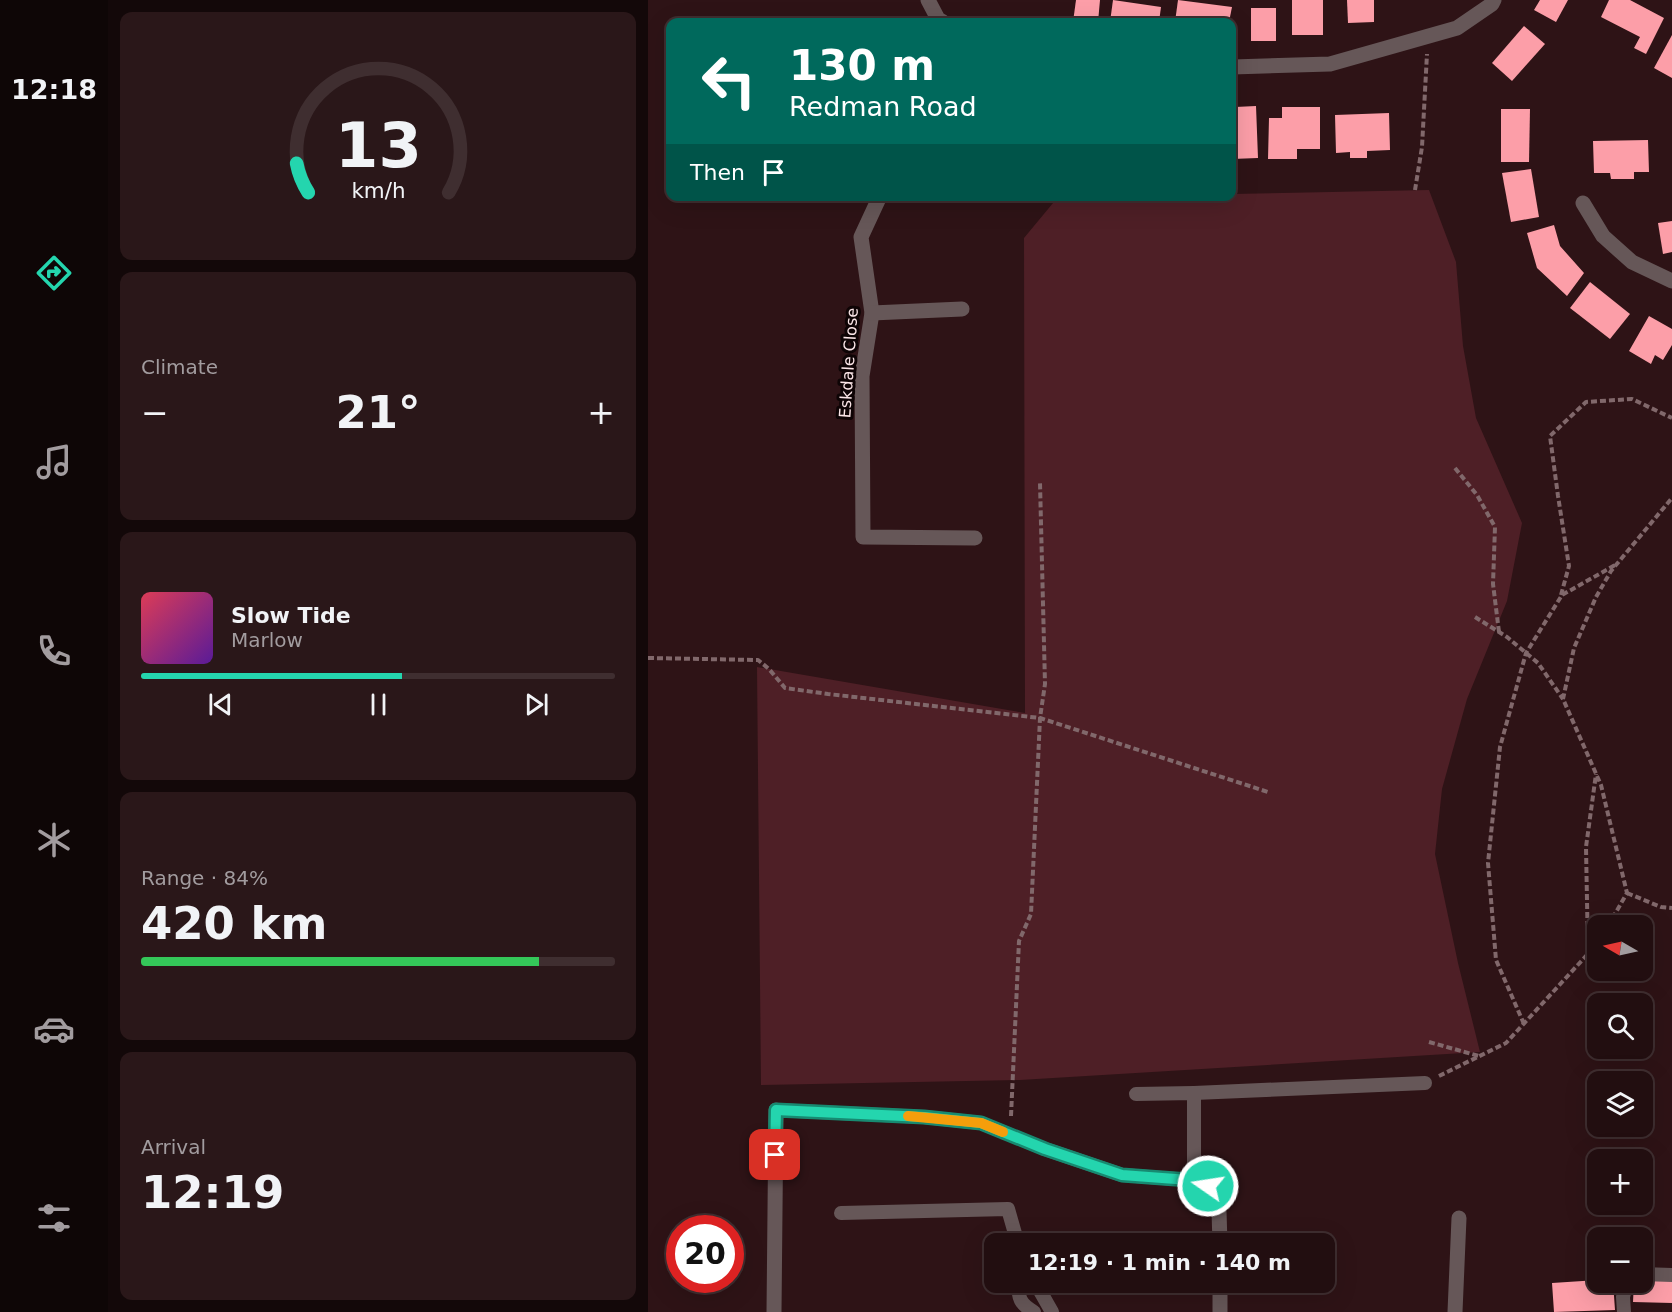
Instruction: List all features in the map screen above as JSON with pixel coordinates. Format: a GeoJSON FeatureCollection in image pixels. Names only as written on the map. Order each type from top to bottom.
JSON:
{"type":"FeatureCollection","features":[{"type":"Feature","properties":{"kind":"street"},"geometry":{"type":"LineString","coordinates":[[928,0],[937,18]]}},
{"type":"Feature","properties":{"kind":"street"},"geometry":{"type":"LineString","coordinates":[[1236,67],[1330,64],[1457,28],[1492,4],[1494,0]]}},
{"type":"Feature","properties":{"kind":"street","name":"Eskdale Close"},"geometry":{"type":"LineString","coordinates":[[878,201],[861,237],[872,313],[862,376],[863,537],[975,538]]}},
{"type":"Feature","properties":{"kind":"street"},"geometry":{"type":"LineString","coordinates":[[1583,203],[1603,236],[1632,262],[1672,281]]}},
{"type":"Feature","properties":{"kind":"street"},"geometry":{"type":"LineString","coordinates":[[872,313],[962,309]]}},
{"type":"Feature","properties":{"kind":"street"},"geometry":{"type":"LineString","coordinates":[[774,1312],[776,1110]]}},
{"type":"Feature","properties":{"kind":"street"},"geometry":{"type":"LineString","coordinates":[[1219,1211],[1220,1233]]}},
{"type":"Feature","properties":{"kind":"street"},"geometry":{"type":"LineString","coordinates":[[1455,1312],[1459,1218]]}},
{"type":"Feature","properties":{"kind":"street"},"geometry":{"type":"LineString","coordinates":[[1220,1293],[1220,1312]]}},
{"type":"Feature","properties":{"kind":"lane"},"geometry":{"type":"LineString","coordinates":[[1136,1094],[1425,1083]]}},
{"type":"Feature","properties":{"kind":"lane"},"geometry":{"type":"LineString","coordinates":[[1194,1093],[1194,1181]]}},
{"type":"Feature","properties":{"kind":"lane"},"geometry":{"type":"LineString","coordinates":[[776,1110],[924,1117],[981,1123],[1045,1149],[1122,1175],[1194,1181],[1208,1186],[1214,1192],[1219,1211]]}},
{"type":"Feature","properties":{"kind":"lane"},"geometry":{"type":"LineString","coordinates":[[841,1213],[1008,1209],[1015,1233]]}},
{"type":"Feature","properties":{"kind":"lane"},"geometry":{"type":"LineString","coordinates":[[1653,1274],[1672,1275]]}},
{"type":"Feature","properties":{"kind":"lane"},"geometry":{"type":"LineString","coordinates":[[1018,1293],[1018,1297],[1027,1308],[1034,1312]]}},
{"type":"Feature","properties":{"kind":"lane"},"geometry":{"type":"LineString","coordinates":[[1041,1293],[1052,1312]]}},
{"type":"Feature","properties":{"kind":"lane"},"geometry":{"type":"LineString","coordinates":[[1624,1293],[1624,1312]]}},
{"type":"Feature","properties":{"kind":"path"},"geometry":{"type":"LineString","coordinates":[[1415,190],[1422,147],[1425,100],[1427,56],[1424,37]]}},
{"type":"Feature","properties":{"kind":"path"},"geometry":{"type":"LineString","coordinates":[[1560,599],[1569,566],[1550,436],[1586,402],[1632,399],[1672,418]]}},
{"type":"Feature","properties":{"kind":"path"},"geometry":{"type":"LineString","coordinates":[[1455,468],[1477,495],[1495,527],[1493,584],[1499,632]]}},
{"type":"Feature","properties":{"kind":"path"},"geometry":{"type":"LineString","coordinates":[[1010,1135],[1019,941],[1031,914],[1040,718],[1045,684],[1040,483]]}},
{"type":"Feature","properties":{"kind":"path"},"geometry":{"type":"LineString","coordinates":[[1563,699],[1574,648],[1596,597],[1611,571],[1672,498]]}},
{"type":"Feature","properties":{"kind":"path"},"geometry":{"type":"LineString","coordinates":[[1524,1024],[1496,960],[1488,862],[1500,747],[1526,653],[1562,595],[1617,564]]}},
{"type":"Feature","properties":{"kind":"path"},"geometry":{"type":"LineString","coordinates":[[1475,617],[1499,632],[1538,663],[1563,699],[1601,785],[1626,893],[1614,915]]}},
{"type":"Feature","properties":{"kind":"path"},"geometry":{"type":"LineString","coordinates":[[648,658],[758,660],[785,688],[1040,718],[1269,792]]}},
{"type":"Feature","properties":{"kind":"path"},"geometry":{"type":"LineString","coordinates":[[1587,915],[1586,847],[1596,774]]}},
{"type":"Feature","properties":{"kind":"path"},"geometry":{"type":"LineString","coordinates":[[1626,893],[1661,907],[1672,908]]}},
{"type":"Feature","properties":{"kind":"path"},"geometry":{"type":"LineString","coordinates":[[1425,1083],[1506,1043],[1587,956]]}},
{"type":"Feature","properties":{"kind":"path"},"geometry":{"type":"LineString","coordinates":[[1429,1042],[1480,1056]]}},
{"type":"Feature","properties":{"kind":"shaded area"},"geometry":{"type":"Polygon","coordinates":[[[1429,190],[1456,262],[1463,346],[1476,418],[1522,523],[1507,601],[1467,699],[1442,789],[1435,854],[1480,1052],[1020,1080],[761,1085],[757,667],[1025,713],[1024,238],[1055,201],[1236,201],[1236,194],[1429,190]]]}},
{"type":"Feature","properties":{"kind":"building"},"geometry":{"type":"Polygon","coordinates":[[[1076,0],[1100,0],[1098,18],[1074,18],[1076,0]]]}},
{"type":"Feature","properties":{"kind":"building"},"geometry":{"type":"Polygon","coordinates":[[[1113,0],[1161,7],[1160,18],[1111,18],[1113,0]]]}},
{"type":"Feature","properties":{"kind":"building"},"geometry":{"type":"Polygon","coordinates":[[[1178,0],[1232,7],[1230,18],[1176,18],[1178,0]]]}},
{"type":"Feature","properties":{"kind":"building"},"geometry":{"type":"Polygon","coordinates":[[[1292,0],[1323,0],[1323,35],[1292,35],[1292,0]]]}},
{"type":"Feature","properties":{"kind":"building"},"geometry":{"type":"Polygon","coordinates":[[[1347,0],[1374,0],[1374,22],[1348,23],[1347,0]]]}},
{"type":"Feature","properties":{"kind":"building"},"geometry":{"type":"Polygon","coordinates":[[[1540,0],[1568,0],[1556,22],[1534,10],[1540,0]]]}},
{"type":"Feature","properties":{"kind":"building"},"geometry":{"type":"Polygon","coordinates":[[[1609,0],[1630,0],[1664,18],[1646,54],[1634,48],[1640,37],[1601,17],[1609,0]]]}},
{"type":"Feature","properties":{"kind":"building"},"geometry":{"type":"Polygon","coordinates":[[[1251,8],[1276,8],[1276,41],[1251,41],[1251,8]]]}},
{"type":"Feature","properties":{"kind":"building"},"geometry":{"type":"Polygon","coordinates":[[[1524,26],[1545,44],[1512,81],[1492,63],[1524,26]]]}},
{"type":"Feature","properties":{"kind":"building"},"geometry":{"type":"Polygon","coordinates":[[[1672,35],[1672,78],[1654,68],[1672,35]]]}},
{"type":"Feature","properties":{"kind":"building"},"geometry":{"type":"Polygon","coordinates":[[[1256,106],[1258,158],[1236,159],[1236,107],[1256,106]]]}},
{"type":"Feature","properties":{"kind":"building"},"geometry":{"type":"Polygon","coordinates":[[[1282,107],[1320,107],[1320,149],[1297,149],[1297,159],[1268,159],[1269,118],[1282,118],[1282,107]]]}},
{"type":"Feature","properties":{"kind":"building"},"geometry":{"type":"Polygon","coordinates":[[[1501,109],[1530,109],[1529,162],[1501,162],[1501,109]]]}},
{"type":"Feature","properties":{"kind":"building"},"geometry":{"type":"Polygon","coordinates":[[[1389,113],[1390,150],[1367,151],[1367,158],[1350,158],[1350,152],[1336,153],[1335,115],[1389,113]]]}},
{"type":"Feature","properties":{"kind":"building"},"geometry":{"type":"Polygon","coordinates":[[[1648,140],[1649,172],[1634,172],[1634,179],[1611,179],[1610,173],[1594,173],[1593,141],[1648,140]]]}},
{"type":"Feature","properties":{"kind":"building"},"geometry":{"type":"Polygon","coordinates":[[[1531,169],[1539,217],[1511,222],[1502,173],[1531,169]]]}},
{"type":"Feature","properties":{"kind":"building"},"geometry":{"type":"Polygon","coordinates":[[[1672,221],[1672,252],[1663,254],[1658,223],[1672,221]]]}},
{"type":"Feature","properties":{"kind":"building"},"geometry":{"type":"Polygon","coordinates":[[[1554,225],[1560,246],[1584,273],[1567,296],[1537,268],[1527,233],[1554,225]]]}},
{"type":"Feature","properties":{"kind":"building"},"geometry":{"type":"Polygon","coordinates":[[[1590,282],[1630,314],[1610,339],[1570,308],[1590,282]]]}},
{"type":"Feature","properties":{"kind":"building"},"geometry":{"type":"Polygon","coordinates":[[[1649,316],[1672,329],[1672,345],[1663,360],[1655,355],[1651,364],[1629,351],[1649,316]]]}},
{"type":"Feature","properties":{"kind":"building"},"geometry":{"type":"Polygon","coordinates":[[[1653,1279],[1672,1280],[1672,1303],[1633,1302],[1633,1293],[1653,1293],[1653,1279]]]}},
{"type":"Feature","properties":{"kind":"building"},"geometry":{"type":"Polygon","coordinates":[[[1587,1281],[1587,1293],[1614,1293],[1615,1310],[1554,1312],[1552,1283],[1587,1281]]]}},
{"type":"Feature","properties":{"kind":"slow traffic"},"geometry":{"type":"LineString","coordinates":[[908,1116],[981,1123],[1003,1132]]}},
{"type":"Feature","properties":{"kind":"route"},"geometry":{"type":"LineString","coordinates":[[775,1155],[776,1110],[924,1117],[981,1123],[1045,1149],[1122,1175],[1189,1180],[1208,1186]]}}]}
